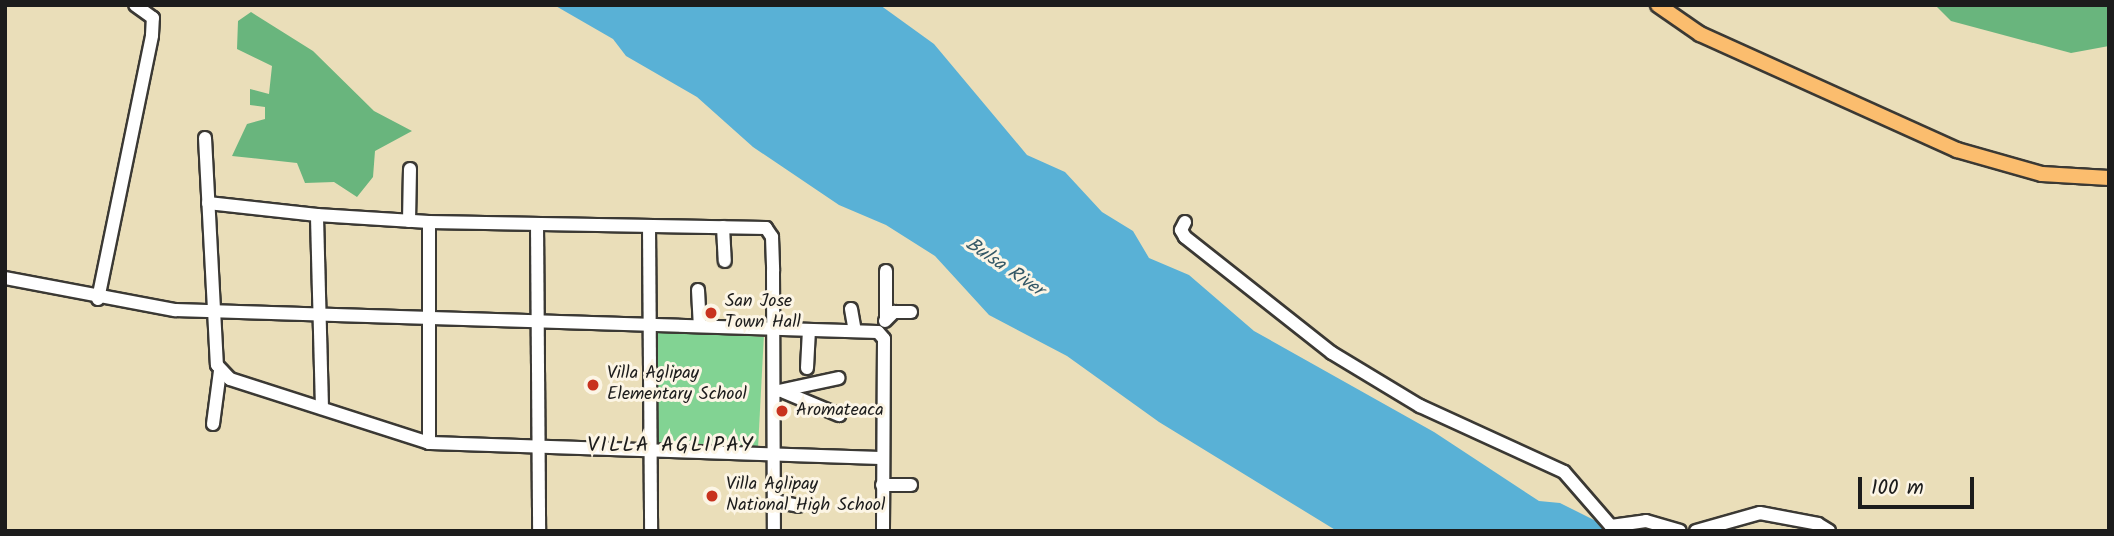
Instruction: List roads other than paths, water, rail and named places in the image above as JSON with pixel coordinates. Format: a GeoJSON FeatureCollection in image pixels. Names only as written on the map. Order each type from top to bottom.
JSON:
{"type":"FeatureCollection","features":[{"type":"Feature","properties":{"kind":"main road"},"geometry":{"type":"LineString","coordinates":[[1657,5],[1700,34],[1956,150],[2042,174],[2109,178]]}},
{"type":"Feature","properties":{"kind":"street"},"geometry":{"type":"LineString","coordinates":[[98,299],[152,35],[153,18],[135,5]]}},
{"type":"Feature","properties":{"kind":"street"},"geometry":{"type":"LineString","coordinates":[[205,138],[214,311],[220,371],[213,424]]}},
{"type":"Feature","properties":{"kind":"street"},"geometry":{"type":"LineString","coordinates":[[408,221],[410,169]]}},
{"type":"Feature","properties":{"kind":"street"},"geometry":{"type":"LineString","coordinates":[[208,203],[317,215],[408,221],[723,227],[771,231],[773,328],[778,392],[774,455],[774,531]]}},
{"type":"Feature","properties":{"kind":"street"},"geometry":{"type":"LineString","coordinates":[[317,215],[321,408]]}},
{"type":"Feature","properties":{"kind":"street"},"geometry":{"type":"LineString","coordinates":[[429,222],[429,443]]}},
{"type":"Feature","properties":{"kind":"street"},"geometry":{"type":"LineString","coordinates":[[1185,222],[1181,230],[1185,237],[1332,353],[1420,406],[1564,472],[1612,526],[1646,521],[1680,531]]}},
{"type":"Feature","properties":{"kind":"street"},"geometry":{"type":"LineString","coordinates":[[537,224],[539,531]]}},
{"type":"Feature","properties":{"kind":"street"},"geometry":{"type":"LineString","coordinates":[[649,226],[651,531]]}},
{"type":"Feature","properties":{"kind":"street"},"geometry":{"type":"LineString","coordinates":[[671,226],[672,240]]}},
{"type":"Feature","properties":{"kind":"street"},"geometry":{"type":"LineString","coordinates":[[723,227],[725,261]]}},
{"type":"Feature","properties":{"kind":"street"},"geometry":{"type":"LineString","coordinates":[[883,531],[883,334],[886,318],[886,271]]}},
{"type":"Feature","properties":{"kind":"street"},"geometry":{"type":"LineString","coordinates":[[5,278],[98,299],[214,311],[538,319],[883,334]]}},
{"type":"Feature","properties":{"kind":"street"},"geometry":{"type":"LineString","coordinates":[[698,290],[700,326]]}},
{"type":"Feature","properties":{"kind":"street"},"geometry":{"type":"LineString","coordinates":[[851,309],[855,331]]}},
{"type":"Feature","properties":{"kind":"street"},"geometry":{"type":"LineString","coordinates":[[886,318],[894,312],[911,312]]}},
{"type":"Feature","properties":{"kind":"street"},"geometry":{"type":"LineString","coordinates":[[807,368],[808,330]]}},
{"type":"Feature","properties":{"kind":"street"},"geometry":{"type":"LineString","coordinates":[[220,371],[230,379],[429,443],[882,457]]}},
{"type":"Feature","properties":{"kind":"street"},"geometry":{"type":"LineString","coordinates":[[778,392],[839,378]]}},
{"type":"Feature","properties":{"kind":"street"},"geometry":{"type":"LineString","coordinates":[[778,392],[839,415]]}},
{"type":"Feature","properties":{"kind":"street"},"geometry":{"type":"LineString","coordinates":[[883,485],[911,485]]}},
{"type":"Feature","properties":{"kind":"street"},"geometry":{"type":"LineString","coordinates":[[774,501],[799,506]]}},
{"type":"Feature","properties":{"kind":"street"},"geometry":{"type":"LineString","coordinates":[[1696,531],[1760,513],[1818,524],[1829,531]]}},
{"type":"Feature","properties":{"kind":"water","name":"Bulsa River"},"geometry":{"type":"Polygon","coordinates":[[[554,5],[880,5],[934,44],[1027,155],[1065,172],[1102,212],[1133,231],[1149,258],[1189,275],[1254,331],[1434,432],[1539,501],[1560,503],[1612,529],[1644,524],[1669,531],[1337,531],[1159,422],[1067,356],[989,315],[935,256],[886,225],[839,205],[753,147],[697,97],[626,56],[613,39],[554,5]]]}},
{"type":"Feature","properties":{"kind":"place","name":"San Jose Town Hall"},"geometry":{"type":"Point","coordinates":[711,313]}},
{"type":"Feature","properties":{"kind":"place","name":"Villa Aglipay Elementary School"},"geometry":{"type":"Point","coordinates":[593,385]}},
{"type":"Feature","properties":{"kind":"place","name":"Aromateaca"},"geometry":{"type":"Point","coordinates":[782,411]}},
{"type":"Feature","properties":{"kind":"place","name":"Villa Aglipay National High School"},"geometry":{"type":"Point","coordinates":[712,496]}},
{"type":"Feature","properties":{"kind":"district","name":"VILLA AGLIPAY"},"geometry":{"type":"Point","coordinates":[671,446]}}]}
